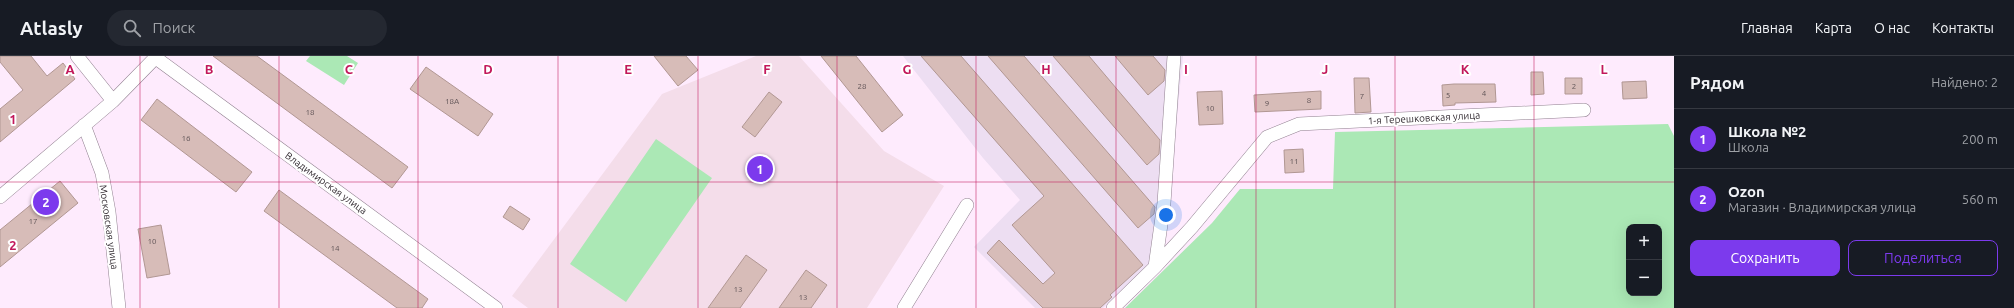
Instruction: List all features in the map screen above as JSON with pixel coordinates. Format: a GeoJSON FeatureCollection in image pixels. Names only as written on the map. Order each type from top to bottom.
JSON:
{"type":"FeatureCollection","features":[{"type":"Feature","properties":{"kind":"street"},"geometry":{"type":"LineString","coordinates":[[77,56],[113,101]]}},
{"type":"Feature","properties":{"kind":"street"},"geometry":{"type":"LineString","coordinates":[[1113,308],[1155,267],[1164,203],[1174,56]]}},
{"type":"Feature","properties":{"kind":"street","name":"Владимирская улица"},"geometry":{"type":"LineString","coordinates":[[0,197],[113,101],[157,57],[496,308]]}},
{"type":"Feature","properties":{"kind":"street","name":"1-я Терешковская улица"},"geometry":{"type":"LineString","coordinates":[[1155,267],[1192,227],[1266,137],[1299,124],[1584,110]]}},
{"type":"Feature","properties":{"kind":"street","name":"Московская улица"},"geometry":{"type":"LineString","coordinates":[[84,125],[102,173],[119,308]]}},
{"type":"Feature","properties":{"kind":"street"},"geometry":{"type":"LineString","coordinates":[[904,308],[967,205]]}},
{"type":"Feature","properties":{"kind":"shaded area"},"geometry":{"type":"Polygon","coordinates":[[[756,56],[799,56],[884,151],[944,186],[867,308],[528,308],[512,296],[662,94],[756,56]]]}},
{"type":"Feature","properties":{"kind":"shaded area"},"geometry":{"type":"Polygon","coordinates":[[[903,56],[1183,56],[1166,229],[1149,265],[1103,308],[1035,308],[974,247],[1020,200],[983,158],[903,56]]]}},
{"type":"Feature","properties":{"kind":"green space"},"geometry":{"type":"Polygon","coordinates":[[[310,56],[347,56],[358,63],[344,85],[306,61],[310,56]]]}},
{"type":"Feature","properties":{"kind":"green space"},"geometry":{"type":"Polygon","coordinates":[[[1668,124],[1674,136],[1674,308],[1125,308],[1212,223],[1240,189],[1333,189],[1335,132],[1668,124]]]}},
{"type":"Feature","properties":{"kind":"green space"},"geometry":{"type":"Polygon","coordinates":[[[656,139],[712,178],[626,302],[570,264],[656,139]]]}},
{"type":"Feature","properties":{"kind":"building"},"geometry":{"type":"Polygon","coordinates":[[[0,56],[31,56],[47,76],[63,63],[75,79],[0,142],[0,109],[23,90],[0,62],[0,56]]]}},
{"type":"Feature","properties":{"kind":"building"},"geometry":{"type":"Polygon","coordinates":[[[213,56],[257,56],[408,167],[392,188],[213,56]]]}},
{"type":"Feature","properties":{"kind":"building"},"geometry":{"type":"Polygon","coordinates":[[[654,56],[686,56],[698,70],[678,86],[654,56]]]}},
{"type":"Feature","properties":{"kind":"building"},"geometry":{"type":"Polygon","coordinates":[[[821,56],[856,56],[903,115],[882,132],[821,56]]]}},
{"type":"Feature","properties":{"kind":"building"},"geometry":{"type":"Polygon","coordinates":[[[921,56],[961,56],[1143,265],[1110,295],[1112,297],[1100,308],[1043,308],[987,253],[999,240],[1043,284],[1055,273],[1012,225],[1044,196],[921,56]]]}},
{"type":"Feature","properties":{"kind":"building"},"geometry":{"type":"Polygon","coordinates":[[[988,56],[1024,56],[1155,207],[1154,214],[1138,228],[988,56]]]}},
{"type":"Feature","properties":{"kind":"building"},"geometry":{"type":"Polygon","coordinates":[[[1053,56],[1089,56],[1160,140],[1159,154],[1147,165],[1053,56]]]}},
{"type":"Feature","properties":{"kind":"building"},"geometry":{"type":"Polygon","coordinates":[[[1115,56],[1153,56],[1165,70],[1164,81],[1148,95],[1115,56]]]}},
{"type":"Feature","properties":{"kind":"building"},"geometry":{"type":"Polygon","coordinates":[[[426,67],[493,114],[478,136],[410,89],[426,67]]]}},
{"type":"Feature","properties":{"kind":"building"},"geometry":{"type":"Polygon","coordinates":[[[1531,72],[1543,72],[1544,94],[1531,95],[1531,72]]]}},
{"type":"Feature","properties":{"kind":"building"},"geometry":{"type":"Polygon","coordinates":[[[1354,78],[1369,78],[1371,112],[1355,113],[1354,78]]]}},
{"type":"Feature","properties":{"kind":"building"},"geometry":{"type":"Polygon","coordinates":[[[1565,78],[1582,78],[1582,94],[1565,94],[1565,78]]]}},
{"type":"Feature","properties":{"kind":"building"},"geometry":{"type":"Polygon","coordinates":[[[1646,81],[1647,98],[1623,99],[1622,82],[1646,81]]]}},
{"type":"Feature","properties":{"kind":"building"},"geometry":{"type":"Polygon","coordinates":[[[1495,84],[1496,102],[1455,103],[1455,105],[1443,106],[1442,85],[1495,84]]]}},
{"type":"Feature","properties":{"kind":"building"},"geometry":{"type":"Polygon","coordinates":[[[1222,91],[1223,124],[1199,125],[1197,92],[1222,91]]]}},
{"type":"Feature","properties":{"kind":"building"},"geometry":{"type":"Polygon","coordinates":[[[1321,91],[1321,109],[1255,112],[1254,95],[1321,91]]]}},
{"type":"Feature","properties":{"kind":"building"},"geometry":{"type":"Polygon","coordinates":[[[769,92],[782,102],[755,137],[742,127],[769,92]]]}},
{"type":"Feature","properties":{"kind":"building"},"geometry":{"type":"Polygon","coordinates":[[[157,99],[252,172],[236,192],[141,120],[157,99]]]}},
{"type":"Feature","properties":{"kind":"building"},"geometry":{"type":"Polygon","coordinates":[[[1303,149],[1304,172],[1285,173],[1284,150],[1303,149]]]}},
{"type":"Feature","properties":{"kind":"building"},"geometry":{"type":"Polygon","coordinates":[[[60,181],[78,203],[0,267],[0,230],[60,181]]]}},
{"type":"Feature","properties":{"kind":"building"},"geometry":{"type":"Polygon","coordinates":[[[279,190],[428,299],[422,308],[397,308],[264,211],[279,190]]]}},
{"type":"Feature","properties":{"kind":"building"},"geometry":{"type":"Polygon","coordinates":[[[510,206],[530,219],[523,230],[503,217],[510,206]]]}},
{"type":"Feature","properties":{"kind":"building"},"geometry":{"type":"Polygon","coordinates":[[[161,225],[170,274],[147,278],[138,229],[161,225]]]}},
{"type":"Feature","properties":{"kind":"building"},"geometry":{"type":"Polygon","coordinates":[[[746,255],[767,270],[740,308],[708,308],[746,255]]]}},
{"type":"Feature","properties":{"kind":"building"},"geometry":{"type":"Polygon","coordinates":[[[806,270],[827,285],[811,308],[779,308],[806,270]]]}},
{"type":"Feature","properties":{"kind":"place","name":"Школа №2"},"geometry":{"type":"Point","coordinates":[760,169]}},
{"type":"Feature","properties":{"kind":"place","name":"Ozon"},"geometry":{"type":"Point","coordinates":[46,202]}}]}
